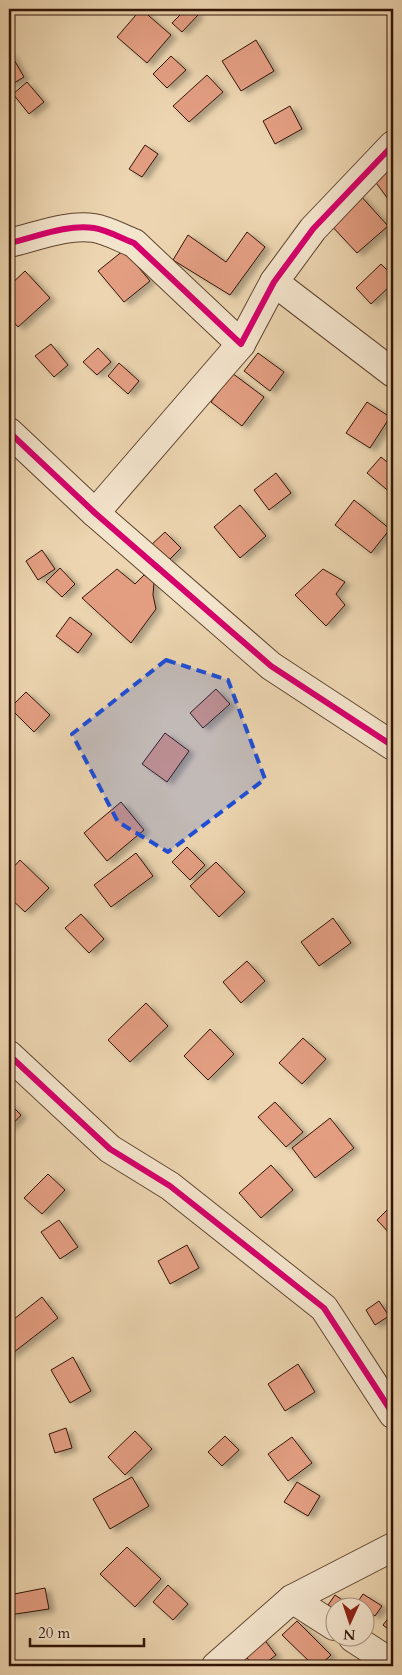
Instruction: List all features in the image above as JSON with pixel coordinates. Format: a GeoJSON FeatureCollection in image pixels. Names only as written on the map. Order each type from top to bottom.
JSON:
{"type":"FeatureCollection","features":[{"type":"Feature","properties":{"kind":"street"},"geometry":{"type":"LineString","coordinates":[[95,513],[241,344],[274,282],[313,229],[393,145]]}},
{"type":"Feature","properties":{"kind":"street"},"geometry":{"type":"LineString","coordinates":[[9,243],[75,227],[95,228],[134,243],[241,344]]}},
{"type":"Feature","properties":{"kind":"street"},"geometry":{"type":"LineString","coordinates":[[274,282],[393,373]]}},
{"type":"Feature","properties":{"kind":"street"},"geometry":{"type":"LineString","coordinates":[[9,432],[95,513],[271,666],[393,746]]}},
{"type":"Feature","properties":{"kind":"street"},"geometry":{"type":"LineString","coordinates":[[9,1055],[110,1149],[170,1186],[324,1308],[393,1414]]}},
{"type":"Feature","properties":{"kind":"street"},"geometry":{"type":"LineString","coordinates":[[216,1666],[292,1599],[393,1547]]}},
{"type":"Feature","properties":{"kind":"street"},"geometry":{"type":"LineString","coordinates":[[292,1599],[324,1620]]}},
{"type":"Feature","properties":{"kind":"street"},"geometry":{"type":"LineString","coordinates":[[368,1648],[393,1664]]}},
{"type":"Feature","properties":{"kind":"highlighted area"},"geometry":{"type":"Polygon","coordinates":[[[166,660],[228,680],[265,779],[168,852],[118,822],[72,734],[166,660]]]}},
{"type":"Feature","properties":{"kind":"building"},"geometry":{"type":"Polygon","coordinates":[[[141,9],[171,35],[147,63],[117,37],[141,9]]]}},
{"type":"Feature","properties":{"kind":"building"},"geometry":{"type":"Polygon","coordinates":[[[186,9],[191,9],[198,15],[182,32],[172,23],[186,9]]]}},
{"type":"Feature","properties":{"kind":"building"},"geometry":{"type":"Polygon","coordinates":[[[256,40],[274,71],[241,91],[222,61],[256,40]]]}},
{"type":"Feature","properties":{"kind":"building"},"geometry":{"type":"Polygon","coordinates":[[[9,51],[24,77],[9,86],[9,51]]]}},
{"type":"Feature","properties":{"kind":"building"},"geometry":{"type":"Polygon","coordinates":[[[171,56],[186,70],[167,88],[153,74],[171,56]]]}},
{"type":"Feature","properties":{"kind":"building"},"geometry":{"type":"Polygon","coordinates":[[[207,75],[223,92],[189,122],[173,106],[207,75]]]}},
{"type":"Feature","properties":{"kind":"building"},"geometry":{"type":"Polygon","coordinates":[[[27,82],[44,102],[29,114],[13,94],[27,82]]]}},
{"type":"Feature","properties":{"kind":"building"},"geometry":{"type":"Polygon","coordinates":[[[290,106],[302,129],[275,144],[263,121],[290,106]]]}},
{"type":"Feature","properties":{"kind":"building"},"geometry":{"type":"Polygon","coordinates":[[[145,145],[158,154],[142,177],[129,169],[145,145]]]}},
{"type":"Feature","properties":{"kind":"building"},"geometry":{"type":"Polygon","coordinates":[[[393,166],[393,195],[388,199],[374,180],[393,166]]]}},
{"type":"Feature","properties":{"kind":"building"},"geometry":{"type":"Polygon","coordinates":[[[359,194],[388,226],[357,253],[328,222],[359,194]]]}},
{"type":"Feature","properties":{"kind":"building"},"geometry":{"type":"Polygon","coordinates":[[[247,232],[265,247],[230,295],[173,260],[188,235],[226,262],[247,232]]]}},
{"type":"Feature","properties":{"kind":"building"},"geometry":{"type":"Polygon","coordinates":[[[124,250],[150,281],[124,302],[98,271],[124,250]]]}},
{"type":"Feature","properties":{"kind":"building"},"geometry":{"type":"Polygon","coordinates":[[[381,264],[393,276],[393,283],[371,304],[356,288],[381,264]]]}},
{"type":"Feature","properties":{"kind":"building"},"geometry":{"type":"Polygon","coordinates":[[[25,271],[50,298],[18,327],[9,317],[9,286],[25,271]]]}},
{"type":"Feature","properties":{"kind":"building"},"geometry":{"type":"Polygon","coordinates":[[[51,344],[68,365],[54,377],[35,356],[51,344]]]}},
{"type":"Feature","properties":{"kind":"building"},"geometry":{"type":"Polygon","coordinates":[[[98,348],[111,362],[97,375],[83,362],[98,348]]]}},
{"type":"Feature","properties":{"kind":"building"},"geometry":{"type":"Polygon","coordinates":[[[258,353],[284,372],[270,391],[244,371],[258,353]]]}},
{"type":"Feature","properties":{"kind":"building"},"geometry":{"type":"Polygon","coordinates":[[[119,363],[139,381],[128,394],[108,376],[119,363]]]}},
{"type":"Feature","properties":{"kind":"building"},"geometry":{"type":"Polygon","coordinates":[[[232,373],[264,397],[242,426],[211,402],[232,373]]]}},
{"type":"Feature","properties":{"kind":"building"},"geometry":{"type":"Polygon","coordinates":[[[367,402],[390,417],[370,448],[346,433],[367,402]]]}},
{"type":"Feature","properties":{"kind":"building"},"geometry":{"type":"Polygon","coordinates":[[[381,457],[393,467],[392,494],[367,473],[381,457]]]}},
{"type":"Feature","properties":{"kind":"building"},"geometry":{"type":"Polygon","coordinates":[[[276,473],[291,493],[269,510],[254,490],[276,473]]]}},
{"type":"Feature","properties":{"kind":"building"},"geometry":{"type":"Polygon","coordinates":[[[354,500],[390,529],[371,553],[335,525],[354,500]]]}},
{"type":"Feature","properties":{"kind":"building"},"geometry":{"type":"Polygon","coordinates":[[[240,505],[266,536],[240,558],[214,527],[240,505]]]}},
{"type":"Feature","properties":{"kind":"building"},"geometry":{"type":"Polygon","coordinates":[[[165,532],[181,548],[166,563],[149,547],[165,532]]]}},
{"type":"Feature","properties":{"kind":"building"},"geometry":{"type":"Polygon","coordinates":[[[42,550],[55,569],[38,580],[26,561],[42,550]]]}},
{"type":"Feature","properties":{"kind":"building"},"geometry":{"type":"Polygon","coordinates":[[[60,568],[75,584],[62,597],[46,582],[60,568]]]}},
{"type":"Feature","properties":{"kind":"building"},"geometry":{"type":"Polygon","coordinates":[[[117,569],[135,584],[144,575],[154,582],[153,595],[156,609],[131,643],[82,598],[117,569]]]}},
{"type":"Feature","properties":{"kind":"building"},"geometry":{"type":"Polygon","coordinates":[[[323,569],[345,582],[336,594],[345,605],[326,626],[295,595],[323,569]]]}},
{"type":"Feature","properties":{"kind":"building"},"geometry":{"type":"Polygon","coordinates":[[[70,617],[92,634],[78,653],[56,636],[70,617]]]}},
{"type":"Feature","properties":{"kind":"building"},"geometry":{"type":"Polygon","coordinates":[[[216,689],[230,704],[203,728],[190,713],[216,689]]]}},
{"type":"Feature","properties":{"kind":"building"},"geometry":{"type":"Polygon","coordinates":[[[26,692],[50,715],[34,732],[10,708],[26,692]]]}},
{"type":"Feature","properties":{"kind":"building"},"geometry":{"type":"Polygon","coordinates":[[[165,733],[189,751],[167,782],[142,764],[165,733]]]}},
{"type":"Feature","properties":{"kind":"building"},"geometry":{"type":"Polygon","coordinates":[[[121,802],[144,830],[107,861],[84,833],[121,802]]]}},
{"type":"Feature","properties":{"kind":"building"},"geometry":{"type":"Polygon","coordinates":[[[187,847],[205,865],[190,880],[172,862],[187,847]]]}},
{"type":"Feature","properties":{"kind":"building"},"geometry":{"type":"Polygon","coordinates":[[[136,853],[153,876],[111,907],[94,885],[136,853]]]}},
{"type":"Feature","properties":{"kind":"building"},"geometry":{"type":"Polygon","coordinates":[[[20,860],[49,888],[25,912],[9,897],[9,872],[20,860]]]}},
{"type":"Feature","properties":{"kind":"building"},"geometry":{"type":"Polygon","coordinates":[[[216,862],[245,892],[219,917],[190,886],[216,862]]]}},
{"type":"Feature","properties":{"kind":"building"},"geometry":{"type":"Polygon","coordinates":[[[81,914],[104,939],[89,953],[65,928],[81,914]]]}},
{"type":"Feature","properties":{"kind":"building"},"geometry":{"type":"Polygon","coordinates":[[[333,918],[351,943],[319,966],[301,942],[333,918]]]}},
{"type":"Feature","properties":{"kind":"building"},"geometry":{"type":"Polygon","coordinates":[[[247,961],[265,981],[241,1003],[223,982],[247,961]]]}},
{"type":"Feature","properties":{"kind":"building"},"geometry":{"type":"Polygon","coordinates":[[[146,1003],[168,1026],[130,1062],[108,1040],[146,1003]]]}},
{"type":"Feature","properties":{"kind":"building"},"geometry":{"type":"Polygon","coordinates":[[[210,1029],[234,1054],[208,1080],[184,1056],[210,1029]]]}},
{"type":"Feature","properties":{"kind":"building"},"geometry":{"type":"Polygon","coordinates":[[[303,1038],[326,1059],[302,1084],[279,1063],[303,1038]]]}},
{"type":"Feature","properties":{"kind":"building"},"geometry":{"type":"Polygon","coordinates":[[[275,1102],[303,1132],[286,1147],[258,1117],[275,1102]]]}},
{"type":"Feature","properties":{"kind":"building"},"geometry":{"type":"Polygon","coordinates":[[[9,1103],[21,1115],[9,1128],[9,1103]]]}},
{"type":"Feature","properties":{"kind":"building"},"geometry":{"type":"Polygon","coordinates":[[[330,1118],[354,1148],[315,1178],[292,1148],[330,1118]]]}},
{"type":"Feature","properties":{"kind":"building"},"geometry":{"type":"Polygon","coordinates":[[[271,1165],[293,1190],[261,1218],[239,1193],[271,1165]]]}},
{"type":"Feature","properties":{"kind":"building"},"geometry":{"type":"Polygon","coordinates":[[[48,1174],[65,1190],[42,1214],[24,1198],[48,1174]]]}},
{"type":"Feature","properties":{"kind":"building"},"geometry":{"type":"Polygon","coordinates":[[[393,1204],[393,1237],[377,1220],[393,1204]]]}},
{"type":"Feature","properties":{"kind":"building"},"geometry":{"type":"Polygon","coordinates":[[[59,1220],[78,1247],[60,1259],[41,1232],[59,1220]]]}},
{"type":"Feature","properties":{"kind":"building"},"geometry":{"type":"Polygon","coordinates":[[[187,1245],[199,1268],[170,1284],[158,1261],[187,1245]]]}},
{"type":"Feature","properties":{"kind":"building"},"geometry":{"type":"Polygon","coordinates":[[[42,1297],[58,1318],[9,1356],[9,1323],[42,1297]]]}},
{"type":"Feature","properties":{"kind":"building"},"geometry":{"type":"Polygon","coordinates":[[[379,1301],[389,1316],[375,1325],[366,1310],[379,1301]]]}},
{"type":"Feature","properties":{"kind":"building"},"geometry":{"type":"Polygon","coordinates":[[[73,1357],[91,1391],[70,1403],[51,1370],[73,1357]]]}},
{"type":"Feature","properties":{"kind":"building"},"geometry":{"type":"Polygon","coordinates":[[[298,1364],[315,1392],[285,1411],[268,1384],[298,1364]]]}},
{"type":"Feature","properties":{"kind":"building"},"geometry":{"type":"Polygon","coordinates":[[[66,1428],[72,1448],[55,1453],[49,1434],[66,1428]]]}},
{"type":"Feature","properties":{"kind":"building"},"geometry":{"type":"Polygon","coordinates":[[[135,1431],[152,1449],[125,1475],[108,1457],[135,1431]]]}},
{"type":"Feature","properties":{"kind":"building"},"geometry":{"type":"Polygon","coordinates":[[[225,1436],[239,1450],[222,1466],[208,1452],[225,1436]]]}},
{"type":"Feature","properties":{"kind":"building"},"geometry":{"type":"Polygon","coordinates":[[[292,1437],[312,1463],[288,1481],[268,1454],[292,1437]]]}},
{"type":"Feature","properties":{"kind":"building"},"geometry":{"type":"Polygon","coordinates":[[[132,1477],[149,1506],[110,1529],[93,1499],[132,1477]]]}},
{"type":"Feature","properties":{"kind":"building"},"geometry":{"type":"Polygon","coordinates":[[[297,1482],[320,1496],[308,1516],[284,1502],[297,1482]]]}},
{"type":"Feature","properties":{"kind":"building"},"geometry":{"type":"Polygon","coordinates":[[[127,1547],[161,1579],[135,1607],[100,1574],[127,1547]]]}},
{"type":"Feature","properties":{"kind":"building"},"geometry":{"type":"Polygon","coordinates":[[[168,1585],[188,1604],[173,1620],[153,1602],[168,1585]]]}},
{"type":"Feature","properties":{"kind":"building"},"geometry":{"type":"Polygon","coordinates":[[[45,1588],[49,1609],[9,1615],[9,1595],[45,1588]]]}},
{"type":"Feature","properties":{"kind":"building"},"geometry":{"type":"Polygon","coordinates":[[[363,1594],[369,1598],[360,1598],[363,1594]]]}},
{"type":"Feature","properties":{"kind":"building"},"geometry":{"type":"Polygon","coordinates":[[[374,1601],[382,1606],[374,1615],[374,1601]]]}},
{"type":"Feature","properties":{"kind":"building"},"geometry":{"type":"Polygon","coordinates":[[[393,1612],[393,1633],[383,1625],[393,1612]]]}},
{"type":"Feature","properties":{"kind":"building"},"geometry":{"type":"Polygon","coordinates":[[[297,1621],[331,1655],[319,1666],[314,1666],[282,1635],[297,1621]]]}},
{"type":"Feature","properties":{"kind":"building"},"geometry":{"type":"Polygon","coordinates":[[[260,1634],[276,1655],[262,1666],[254,1666],[240,1650],[260,1634]]]}},
{"type":"Feature","properties":{"kind":"cycle path"},"geometry":{"type":"LineString","coordinates":[[9,243],[62,229],[83,227],[104,230],[134,243],[241,344],[274,282],[313,229],[393,145]]}},
{"type":"Feature","properties":{"kind":"cycle path"},"geometry":{"type":"LineString","coordinates":[[9,432],[95,513],[271,666],[393,746]]}},
{"type":"Feature","properties":{"kind":"cycle path"},"geometry":{"type":"LineString","coordinates":[[9,1055],[110,1149],[170,1186],[324,1308],[393,1414]]}}]}
